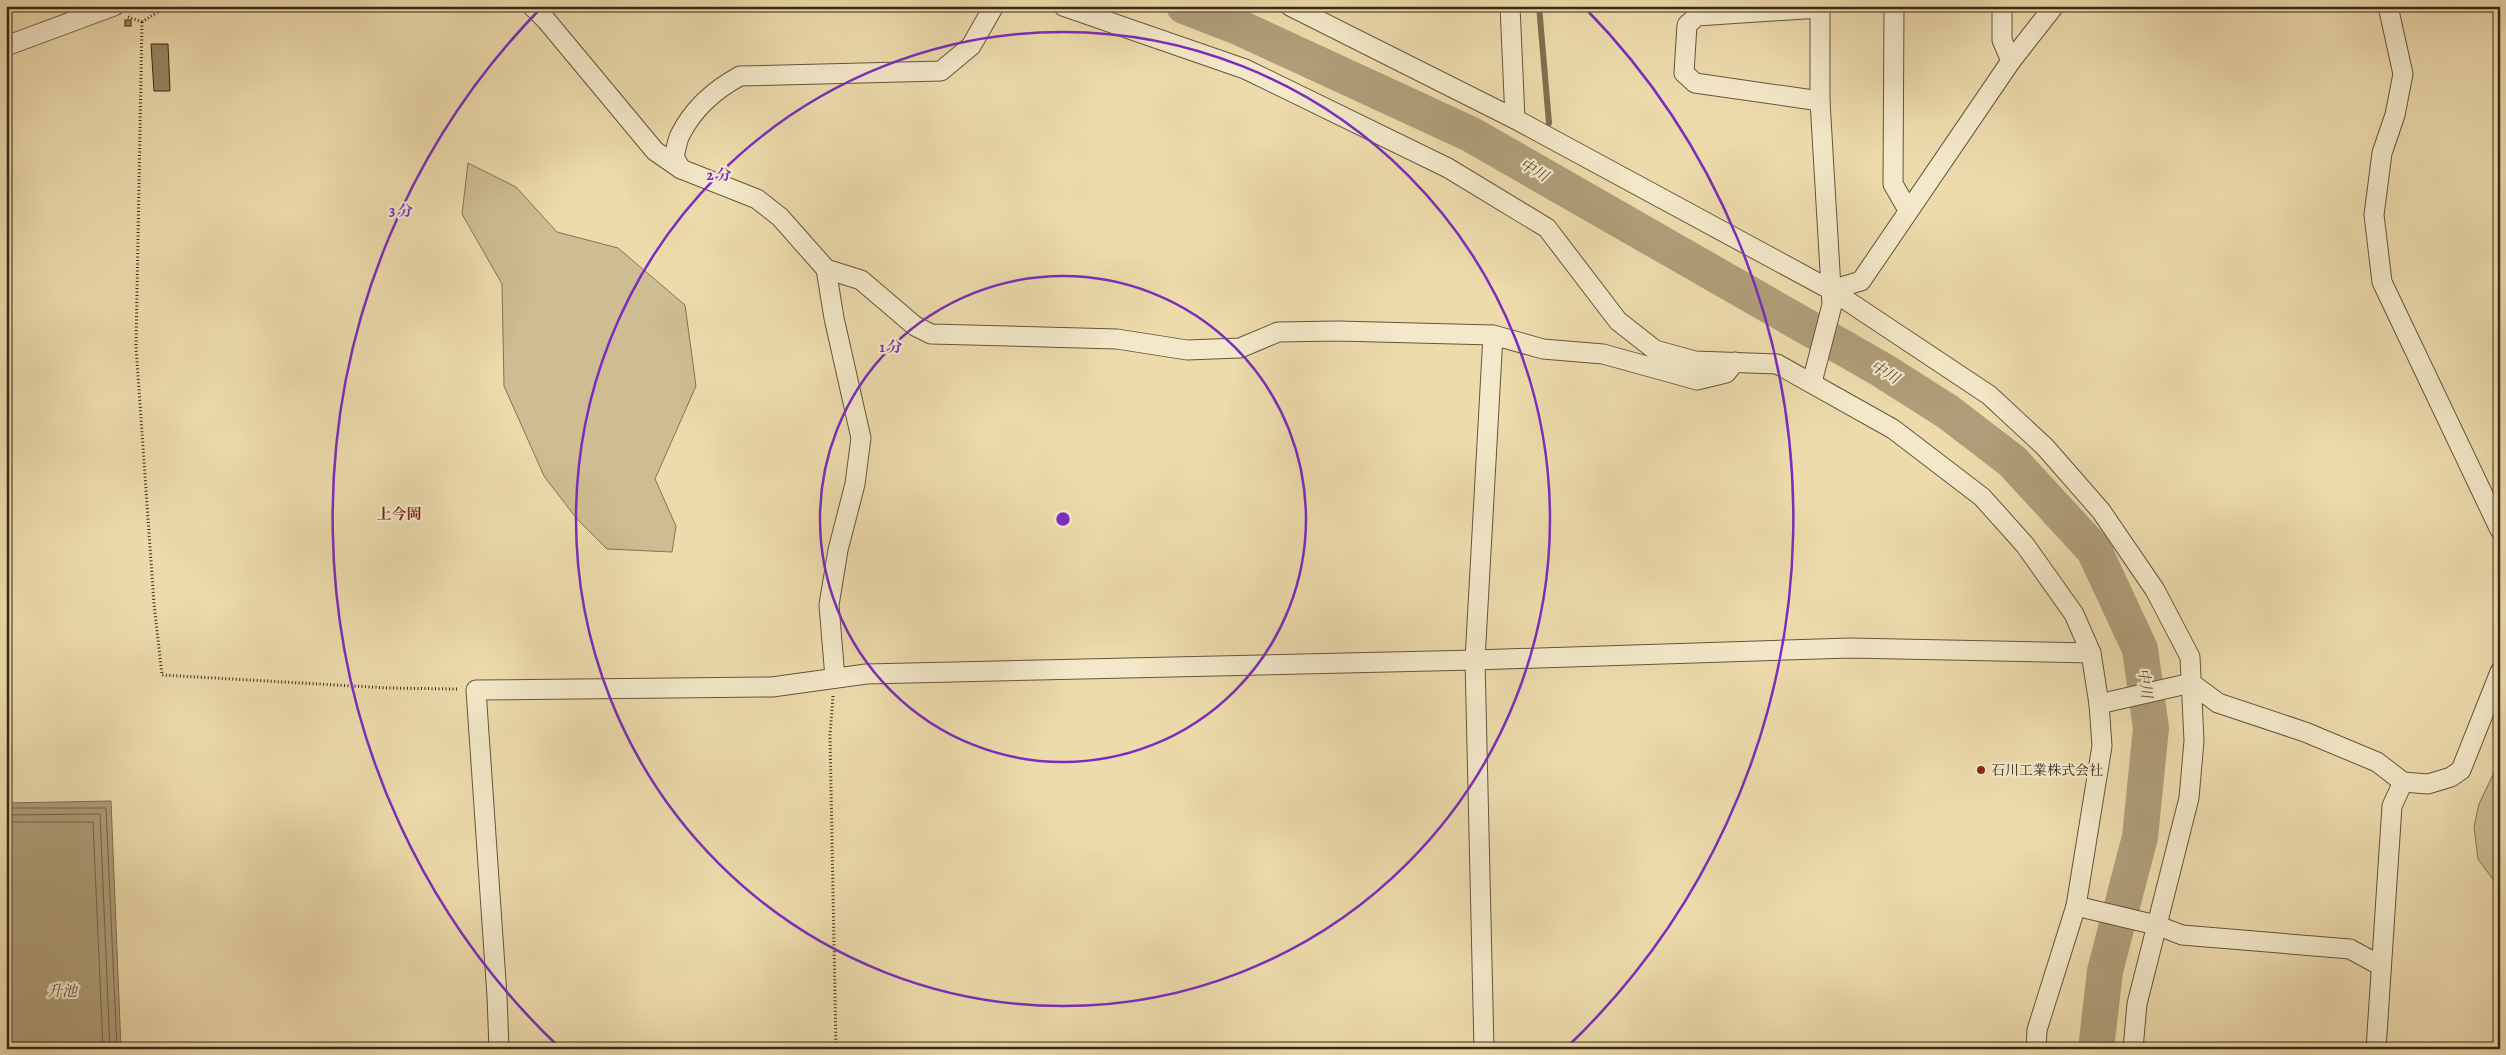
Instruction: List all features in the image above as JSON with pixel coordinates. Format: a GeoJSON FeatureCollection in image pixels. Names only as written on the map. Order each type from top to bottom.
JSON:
{"type":"FeatureCollection","features":[{"type":"Feature","properties":{"kind":"street"},"geometry":{"type":"LineString","coordinates":[[6,46],[114,6]]}},
{"type":"Feature","properties":{"kind":"street"},"geometry":{"type":"LineString","coordinates":[[532,6],[546,20],[655,151],[682,169],[758,199],[780,217],[826,269],[861,280],[915,326],[931,334],[1117,339],[1187,350],[1240,348],[1278,332],[1338,331],[1493,335],[1543,349],[1603,354],[1697,380],[1726,373],[1735,362]]}},
{"type":"Feature","properties":{"kind":"street"},"geometry":{"type":"LineString","coordinates":[[682,169],[674,157],[679,135],[698,110],[719,88],[740,76],[941,72],[971,46],[994,6]]}},
{"type":"Feature","properties":{"kind":"street"},"geometry":{"type":"LineString","coordinates":[[1063,6],[1245,69],[1448,168],[1547,228],[1618,321],[1655,350],[1695,361],[1777,364],[1814,375],[1893,429],[1982,497],[2025,545],[2074,614],[2091,653],[2099,704],[2102,746],[2076,906],[2037,1030],[2036,1049]]}},
{"type":"Feature","properties":{"kind":"street"},"geometry":{"type":"LineString","coordinates":[[1290,6],[1515,119],[1831,298],[1989,395],[2045,447],[2101,511],[2155,590],[2190,657],[2194,741],[2189,798],[2137,1004],[2133,1049]]}},
{"type":"Feature","properties":{"kind":"street"},"geometry":{"type":"LineString","coordinates":[[1510,6],[1515,119]]}},
{"type":"Feature","properties":{"kind":"street"},"geometry":{"type":"LineString","coordinates":[[1894,6],[1894,184],[1908,210]]}},
{"type":"Feature","properties":{"kind":"street"},"geometry":{"type":"LineString","coordinates":[[2002,6],[2002,40],[2011,61]]}},
{"type":"Feature","properties":{"kind":"street"},"geometry":{"type":"LineString","coordinates":[[1831,298],[1861,281],[2011,61],[2054,6]]}},
{"type":"Feature","properties":{"kind":"street"},"geometry":{"type":"LineString","coordinates":[[2388,6],[2402,74],[2395,115],[2382,153],[2374,214],[2382,282],[2500,530]]}},
{"type":"Feature","properties":{"kind":"street"},"geometry":{"type":"LineString","coordinates":[[1814,375],[1831,298],[1820,101],[1820,7],[1697,16],[1687,25],[1684,74],[1695,83],[1820,101]]}},
{"type":"Feature","properties":{"kind":"street"},"geometry":{"type":"LineString","coordinates":[[826,269],[834,318],[861,438],[855,484],[838,550],[829,605],[835,678]]}},
{"type":"Feature","properties":{"kind":"street"},"geometry":{"type":"LineString","coordinates":[[1484,1049],[1475,660],[1493,335]]}},
{"type":"Feature","properties":{"kind":"street"},"geometry":{"type":"LineString","coordinates":[[499,1049],[497,986],[476,690],[772,687],[866,674],[1475,660],[1850,648],[2091,653]]}},
{"type":"Feature","properties":{"kind":"street"},"geometry":{"type":"LineString","coordinates":[[2099,704],[2191,683],[2218,702],[2305,732],[2377,762],[2403,782],[2428,784],[2451,777],[2461,770],[2500,672]]}},
{"type":"Feature","properties":{"kind":"street"},"geometry":{"type":"LineString","coordinates":[[2376,1049],[2392,806],[2403,782]]}},
{"type":"Feature","properties":{"kind":"street"},"geometry":{"type":"LineString","coordinates":[[2076,906],[2156,925],[2182,935],[2350,949],[2382,966]]}},
{"type":"Feature","properties":{"kind":"path"},"geometry":{"type":"LineString","coordinates":[[167,6],[142,22],[136,346],[154,604],[162,676],[388,688],[476,690]]}},
{"type":"Feature","properties":{"kind":"path"},"geometry":{"type":"LineString","coordinates":[[835,678],[830,735],[836,1049]]}},
{"type":"Feature","properties":{"kind":"shaded area"},"geometry":{"type":"Polygon","coordinates":[[[468,163],[516,187],[557,232],[618,248],[685,305],[696,386],[655,479],[676,526],[672,552],[607,549],[577,519],[544,476],[504,386],[502,284],[462,214],[468,163]]]}},
{"type":"Feature","properties":{"kind":"shaded area"},"geometry":{"type":"Polygon","coordinates":[[[2500,760],[2500,889],[2478,859],[2474,827],[2479,804],[2500,760]]]}},
{"type":"Feature","properties":{"kind":"water","name":"升池"},"geometry":{"type":"Polygon","coordinates":[[[111,801],[121,1049],[6,1049],[6,803],[111,801]]]}},
{"type":"Feature","properties":{"kind":"building"},"geometry":{"type":"Polygon","coordinates":[[[125,20],[131,20],[131,26],[125,26],[125,20]]]}},
{"type":"Feature","properties":{"kind":"building"},"geometry":{"type":"Polygon","coordinates":[[[151,44],[168,44],[170,91],[154,91],[151,44]]]}},
{"type":"Feature","properties":{"kind":"waterway","name":"中川"},"geometry":{"type":"LineString","coordinates":[[1184,6],[1238,27],[1470,134],[1882,370],[1948,412],[2012,461],[2094,550],[2140,649],[2151,728],[2140,837],[2105,971],[2096,1049]]}},
{"type":"Feature","properties":{"kind":"waterway"},"geometry":{"type":"LineString","coordinates":[[1539,6],[1549,123]]}},
{"type":"Feature","properties":{"kind":"waterway"},"geometry":{"type":"LineString","coordinates":[[1553,165],[1555,182]]}},
{"type":"Feature","properties":{"kind":"place","name":"石川工業株式会社"},"geometry":{"type":"Point","coordinates":[1981,770]}},
{"type":"Feature","properties":{"kind":"district","name":"上今岡"},"geometry":{"type":"Point","coordinates":[399,514]}}]}
